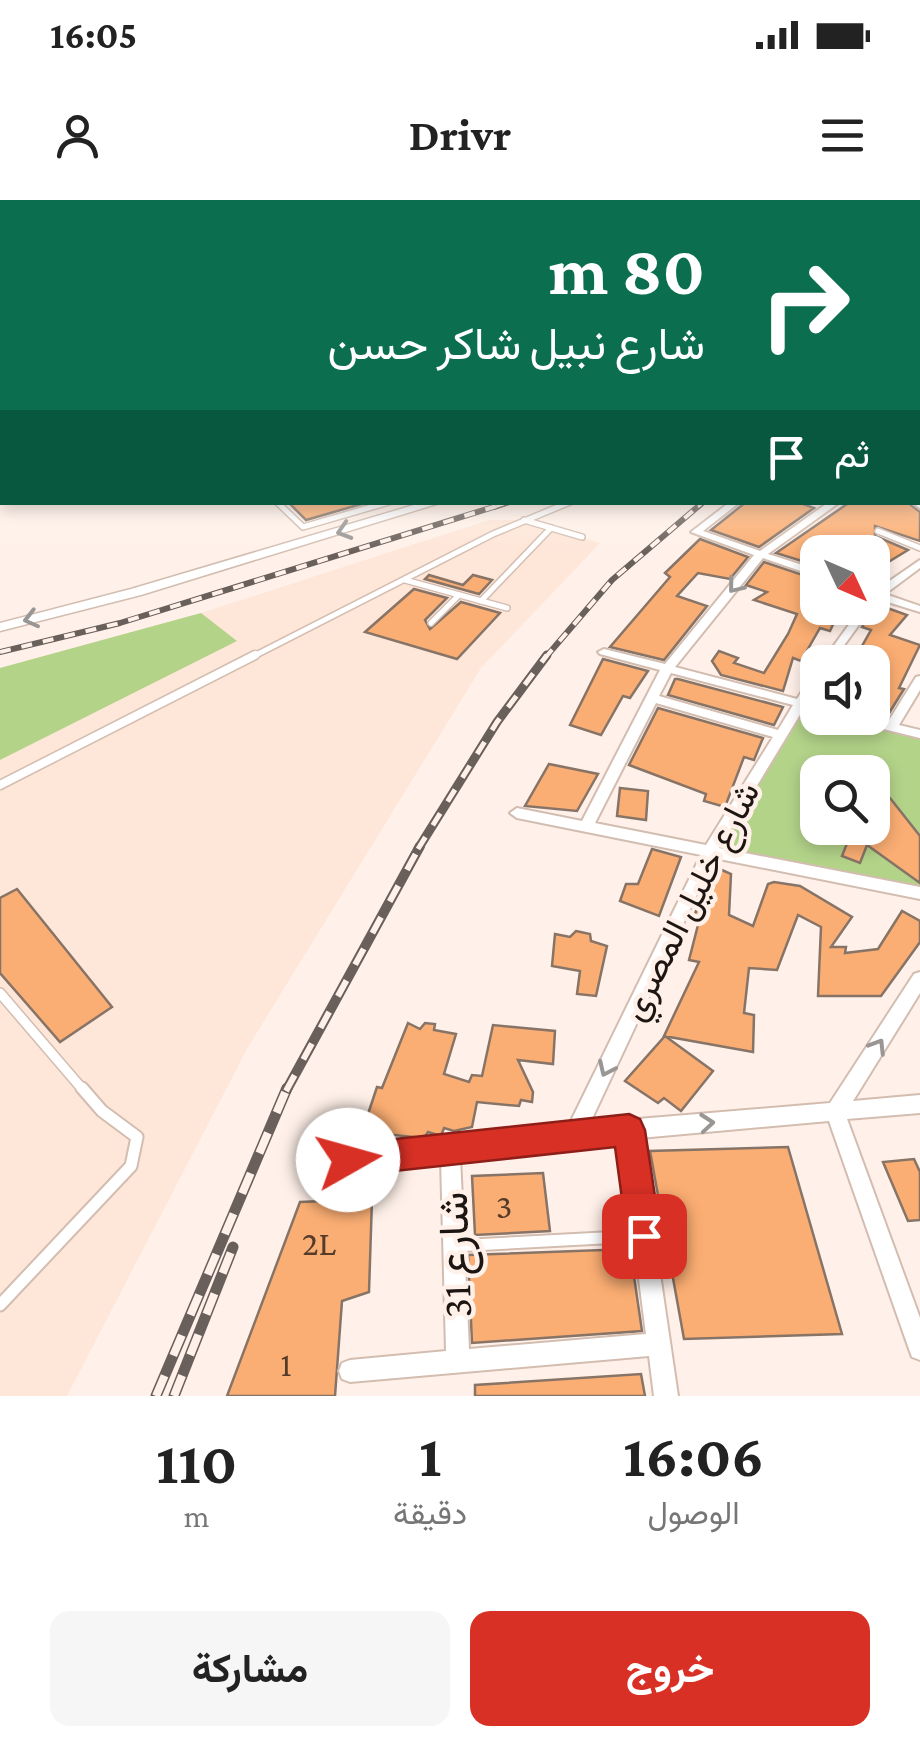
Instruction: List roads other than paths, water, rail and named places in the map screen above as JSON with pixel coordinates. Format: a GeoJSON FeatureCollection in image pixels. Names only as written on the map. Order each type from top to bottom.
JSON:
{"type":"FeatureCollection","features":[{"type":"Feature","properties":{"kind":"street"},"geometry":{"type":"LineString","coordinates":[[0,626],[154,586],[428,505]]}},
{"type":"Feature","properties":{"kind":"street"},"geometry":{"type":"LineString","coordinates":[[732,505],[696,530],[698,534],[800,568]]}},
{"type":"Feature","properties":{"kind":"street"},"geometry":{"type":"LineString","coordinates":[[588,825],[668,669],[760,555],[832,505]]}},
{"type":"Feature","properties":{"kind":"street"},"geometry":{"type":"LineString","coordinates":[[890,585],[920,563]]}},
{"type":"Feature","properties":{"kind":"street"},"geometry":{"type":"LineString","coordinates":[[890,601],[920,610]]}},
{"type":"Feature","properties":{"kind":"street"},"geometry":{"type":"LineString","coordinates":[[604,652],[798,702]]}},
{"type":"Feature","properties":{"kind":"street"},"geometry":{"type":"LineString","coordinates":[[920,680],[892,727],[920,734]]}},
{"type":"Feature","properties":{"kind":"street"},"geometry":{"type":"LineString","coordinates":[[652,698],[778,734]]}},
{"type":"Feature","properties":{"kind":"street","name":"شارع خليل المصري"},"geometry":{"type":"LineString","coordinates":[[575,1134],[711,848],[800,699]]}},
{"type":"Feature","properties":{"kind":"street"},"geometry":{"type":"LineString","coordinates":[[517,813],[711,848],[920,893]]}},
{"type":"Feature","properties":{"kind":"street"},"geometry":{"type":"LineString","coordinates":[[835,1112],[920,979]]}},
{"type":"Feature","properties":{"kind":"street"},"geometry":{"type":"LineString","coordinates":[[334,1149],[336,1156],[348,1160],[575,1134],[920,1104]]}},
{"type":"Feature","properties":{"kind":"street"},"geometry":{"type":"LineString","coordinates":[[835,1112],[920,1349]]}},
{"type":"Feature","properties":{"kind":"street"},"geometry":{"type":"LineString","coordinates":[[629,1130],[666,1396]]}},
{"type":"Feature","properties":{"kind":"street","name":"شارع 31"},"geometry":{"type":"LineString","coordinates":[[450,1148],[458,1362]]}},
{"type":"Feature","properties":{"kind":"street"},"geometry":{"type":"LineString","coordinates":[[350,1372],[659,1344]]}},
{"type":"Feature","properties":{"kind":"lane"},"geometry":{"type":"LineString","coordinates":[[280,505],[303,527],[379,505]]}},
{"type":"Feature","properties":{"kind":"lane"},"geometry":{"type":"LineString","coordinates":[[0,785],[524,520],[562,505]]}},
{"type":"Feature","properties":{"kind":"lane"},"geometry":{"type":"LineString","coordinates":[[524,520],[582,537]]}},
{"type":"Feature","properties":{"kind":"lane"},"geometry":{"type":"LineString","coordinates":[[482,601],[552,528]]}},
{"type":"Feature","properties":{"kind":"lane"},"geometry":{"type":"LineString","coordinates":[[878,532],[920,548]]}},
{"type":"Feature","properties":{"kind":"lane"},"geometry":{"type":"LineString","coordinates":[[405,580],[507,608]]}},
{"type":"Feature","properties":{"kind":"lane"},"geometry":{"type":"LineString","coordinates":[[431,623],[459,596]]}},
{"type":"Feature","properties":{"kind":"lane"},"geometry":{"type":"LineString","coordinates":[[0,993],[102,1111],[137,1136],[137,1149],[131,1166],[0,1304]]}},
{"type":"Feature","properties":{"kind":"lane"},"geometry":{"type":"LineString","coordinates":[[454,1246],[644,1236]]}},
{"type":"Feature","properties":{"kind":"railway"},"geometry":{"type":"LineString","coordinates":[[0,652],[120,623],[500,505]]}},
{"type":"Feature","properties":{"kind":"railway"},"geometry":{"type":"LineString","coordinates":[[495,507],[501,505]]}},
{"type":"Feature","properties":{"kind":"railway"},"geometry":{"type":"LineString","coordinates":[[545,658],[612,580],[700,505]]}},
{"type":"Feature","properties":{"kind":"railway"},"geometry":{"type":"LineString","coordinates":[[418,849],[497,722],[547,655]]}},
{"type":"Feature","properties":{"kind":"railway"},"geometry":{"type":"LineString","coordinates":[[286,1091],[420,846]]}},
{"type":"Feature","properties":{"kind":"railway"},"geometry":{"type":"LineString","coordinates":[[156,1396],[287,1088]]}},
{"type":"Feature","properties":{"kind":"railway"},"geometry":{"type":"LineString","coordinates":[[174,1396],[233,1247]]}}]}
